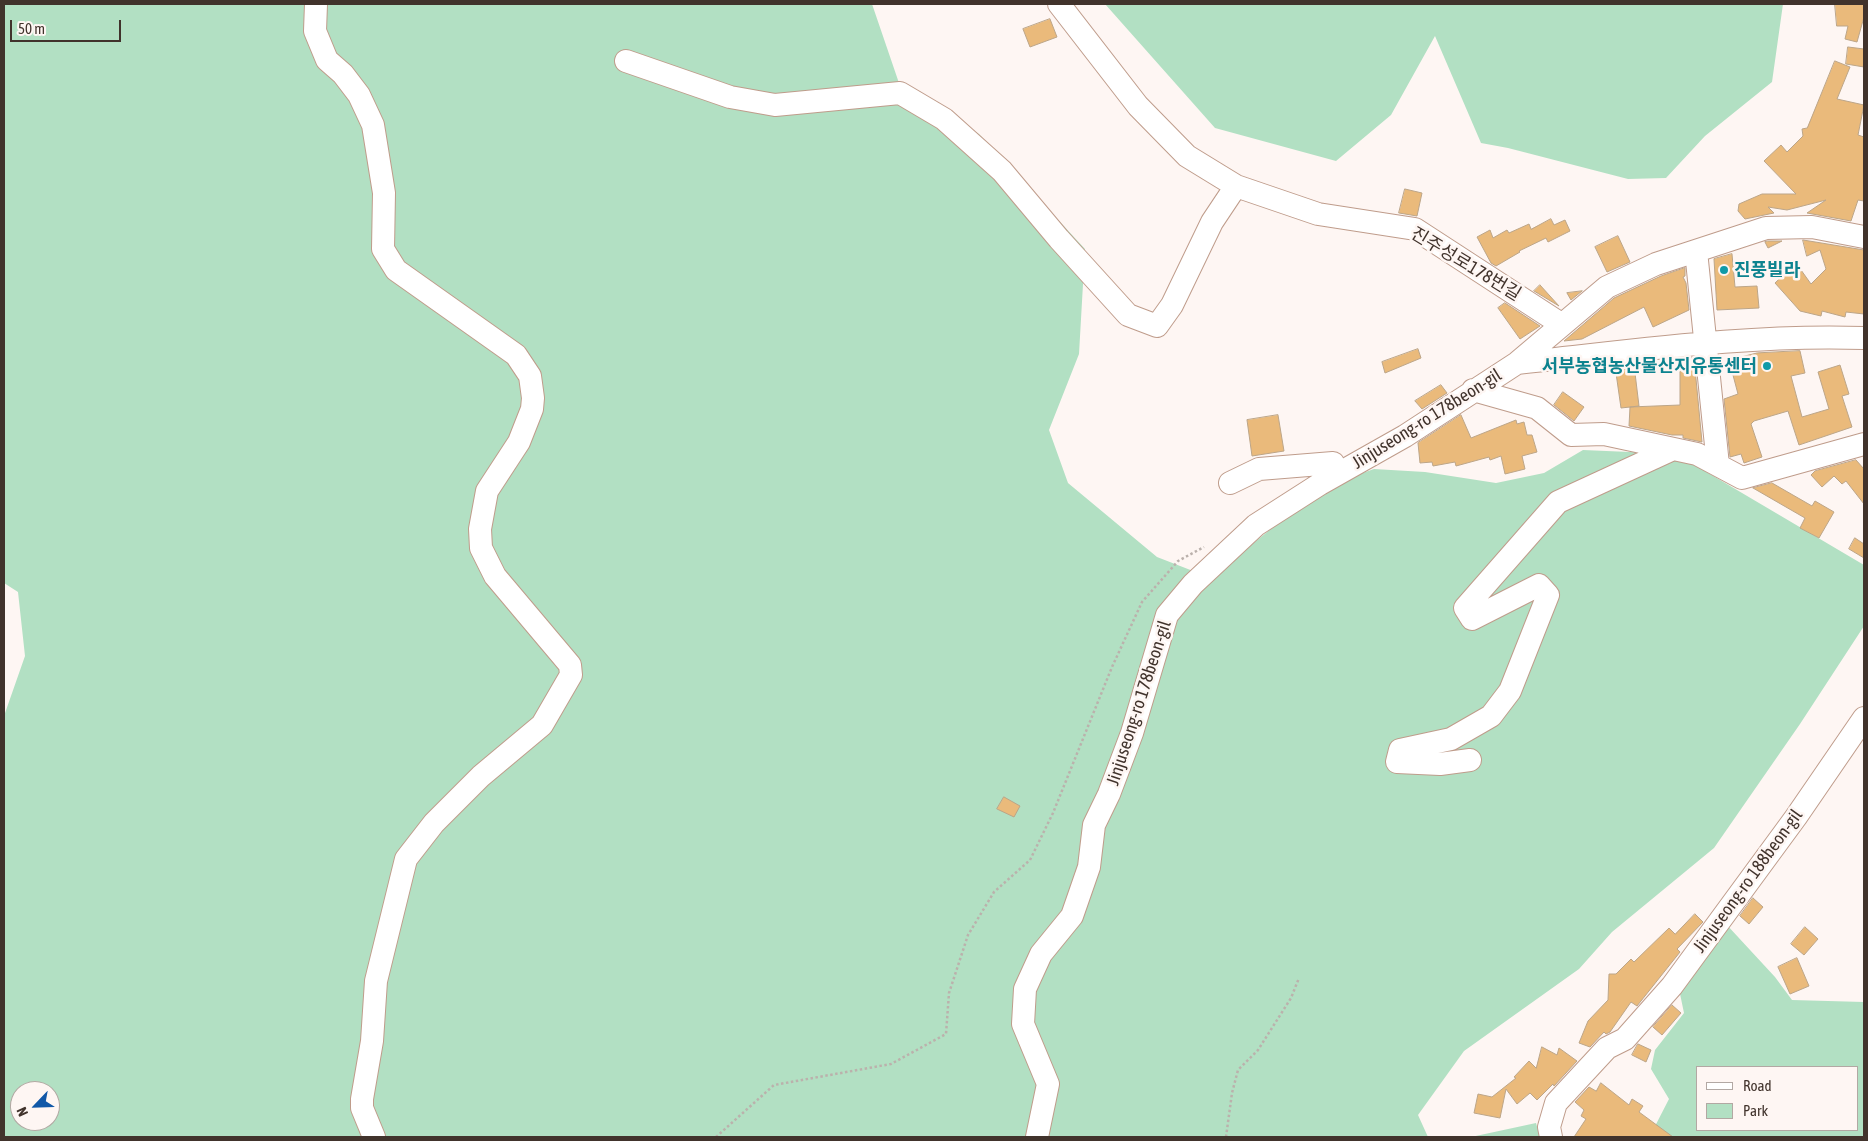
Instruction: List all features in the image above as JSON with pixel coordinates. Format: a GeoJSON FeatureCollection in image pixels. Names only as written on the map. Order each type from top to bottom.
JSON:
{"type":"FeatureCollection","features":[{"type":"Feature","properties":{"kind":"street"},"geometry":{"type":"LineString","coordinates":[[316,4],[315,31],[327,60],[343,74],[359,95],[373,125],[383,186],[383,249],[396,270],[516,355],[530,376],[533,398],[532,409],[519,442],[487,491],[480,529],[481,548],[495,576],[570,665],[571,675],[542,725],[481,776],[434,823],[406,859],[376,981],[372,1041],[362,1099],[362,1108],[374,1137]]}},
{"type":"Feature","properties":{"kind":"street","name":"진주성로178번길"},"geometry":{"type":"LineString","coordinates":[[1059,4],[1138,106],[1187,156],[1236,186],[1318,214],[1415,229],[1561,324]]}},
{"type":"Feature","properties":{"kind":"street"},"geometry":{"type":"LineString","coordinates":[[626,61],[730,97],[775,105],[900,92],[944,119],[1002,171],[1058,239],[1128,315],[1157,326],[1172,305],[1212,222],[1236,186]]}},
{"type":"Feature","properties":{"kind":"street","name":"Jinjuseong-ro 178beon-gil"},"geometry":{"type":"LineString","coordinates":[[1037,1137],[1048,1084],[1023,1024],[1025,989],[1041,954],[1072,916],[1089,867],[1094,825],[1109,794],[1132,733],[1167,615],[1193,584],[1256,525],[1320,484],[1405,436],[1517,363],[1607,287],[1656,264],[1766,228],[1812,227],[1864,237]]}},
{"type":"Feature","properties":{"kind":"street"},"geometry":{"type":"LineString","coordinates":[[1696,251],[1707,343],[1718,465]]}},
{"type":"Feature","properties":{"kind":"street","name":"Jinjuseong-ro 178beon-gil"},"geometry":{"type":"LineString","coordinates":[[1517,363],[1707,343],[1805,336],[1864,338]]}},
{"type":"Feature","properties":{"kind":"street"},"geometry":{"type":"LineString","coordinates":[[1473,390],[1537,408],[1570,435],[1604,434],[1697,454],[1742,478],[1864,444]]}},
{"type":"Feature","properties":{"kind":"street"},"geometry":{"type":"LineString","coordinates":[[1470,760],[1440,764],[1397,762],[1400,750],[1451,739],[1491,716],[1510,691],[1548,595],[1539,585],[1472,619],[1465,608],[1558,502],[1673,449]]}},
{"type":"Feature","properties":{"kind":"street"},"geometry":{"type":"LineString","coordinates":[[1230,483],[1259,469],[1334,463]]}},
{"type":"Feature","properties":{"kind":"street","name":"Jinjuseong-ro 188beon-gil"},"geometry":{"type":"LineString","coordinates":[[1551,1137],[1549,1127],[1556,1103],[1607,1048],[1625,1039],[1672,986],[1796,816],[1864,718]]}},
{"type":"Feature","properties":{"kind":"path"},"geometry":{"type":"LineString","coordinates":[[716,1137],[774,1085],[891,1064],[946,1034],[949,993],[968,935],[994,892],[1030,860],[1053,813],[1112,667],[1142,602],[1178,561],[1210,544]]}},
{"type":"Feature","properties":{"kind":"path"},"geometry":{"type":"LineString","coordinates":[[1226,1137],[1232,1094],[1238,1070],[1258,1050],[1291,998],[1299,978]]}},
{"type":"Feature","properties":{"kind":"green space"},"geometry":{"type":"Polygon","coordinates":[[[4,4],[872,4],[900,86],[979,134],[1085,249],[1079,354],[1049,430],[1068,483],[1157,557],[1211,578],[1289,514],[1337,482],[1374,469],[1425,472],[1496,483],[1544,473],[1583,450],[1676,454],[1864,565],[1864,626],[1800,724],[1714,848],[1612,932],[1579,969],[1464,1051],[1418,1115],[1428,1137],[4,1137],[4,716],[25,656],[18,592],[4,583],[4,4]]]}},
{"type":"Feature","properties":{"kind":"green space"},"geometry":{"type":"Polygon","coordinates":[[[1105,4],[1783,4],[1772,82],[1705,136],[1666,178],[1628,179],[1508,148],[1481,143],[1435,36],[1391,115],[1336,161],[1215,128],[1105,4]]]}},
{"type":"Feature","properties":{"kind":"green space"},"geometry":{"type":"Polygon","coordinates":[[[1726,924],[1775,977],[1792,1000],[1864,1002],[1864,1137],[1643,1137],[1651,1134],[1669,1099],[1651,1069],[1655,1050],[1684,1013],[1679,989],[1726,924]]]}},
{"type":"Feature","properties":{"kind":"green space"},"geometry":{"type":"Polygon","coordinates":[[[1536,1123],[1540,1137],[1471,1137],[1536,1123]]]}},
{"type":"Feature","properties":{"kind":"building"},"geometry":{"type":"Polygon","coordinates":[[[1835,4],[1864,4],[1864,17],[1857,42],[1845,39],[1848,26],[1837,26],[1835,4]]]}},
{"type":"Feature","properties":{"kind":"building"},"geometry":{"type":"Polygon","coordinates":[[[1050,19],[1057,37],[1030,47],[1023,29],[1050,19]]]}},
{"type":"Feature","properties":{"kind":"building"},"geometry":{"type":"Polygon","coordinates":[[[1848,47],[1864,49],[1864,67],[1846,64],[1848,47]]]}},
{"type":"Feature","properties":{"kind":"building"},"geometry":{"type":"Polygon","coordinates":[[[1835,61],[1850,67],[1837,99],[1864,105],[1858,135],[1864,137],[1864,201],[1858,200],[1851,221],[1807,213],[1826,200],[1787,210],[1768,207],[1774,213],[1745,219],[1738,211],[1739,204],[1762,194],[1796,194],[1764,161],[1781,145],[1787,152],[1803,136],[1802,129],[1807,128],[1835,61]]]}},
{"type":"Feature","properties":{"kind":"building"},"geometry":{"type":"Polygon","coordinates":[[[1405,189],[1422,193],[1417,216],[1399,213],[1405,189]]]}},
{"type":"Feature","properties":{"kind":"building"},"geometry":{"type":"Polygon","coordinates":[[[1551,219],[1554,225],[1565,220],[1570,231],[1548,242],[1546,238],[1519,251],[1496,266],[1491,263],[1477,237],[1490,230],[1493,238],[1507,230],[1509,233],[1529,224],[1531,229],[1551,219]]]}},
{"type":"Feature","properties":{"kind":"building"},"geometry":{"type":"Polygon","coordinates":[[[1618,236],[1630,262],[1607,272],[1595,247],[1618,236]]]}},
{"type":"Feature","properties":{"kind":"building"},"geometry":{"type":"Polygon","coordinates":[[[1803,240],[1864,250],[1864,314],[1846,312],[1845,317],[1822,311],[1821,316],[1800,311],[1775,283],[1796,263],[1811,284],[1826,269],[1820,250],[1807,256],[1803,240]]]}},
{"type":"Feature","properties":{"kind":"building"},"geometry":{"type":"Polygon","coordinates":[[[1782,241],[1768,248],[1765,242],[1782,241]]]}},
{"type":"Feature","properties":{"kind":"building","name":"진풍빌라"},"geometry":{"type":"Polygon","coordinates":[[[1732,254],[1735,287],[1757,286],[1759,308],[1717,310],[1714,259],[1732,254]]]}},
{"type":"Feature","properties":{"kind":"building"},"geometry":{"type":"Polygon","coordinates":[[[1685,268],[1685,276],[1683,277],[1686,283],[1689,310],[1653,327],[1644,307],[1582,339],[1564,341],[1614,298],[1661,276],[1685,268]]]}},
{"type":"Feature","properties":{"kind":"building"},"geometry":{"type":"Polygon","coordinates":[[[1540,285],[1559,306],[1534,291],[1540,285]]]}},
{"type":"Feature","properties":{"kind":"building"},"geometry":{"type":"Polygon","coordinates":[[[1582,291],[1571,300],[1567,293],[1582,291]]]}},
{"type":"Feature","properties":{"kind":"building"},"geometry":{"type":"Polygon","coordinates":[[[1505,303],[1540,326],[1520,339],[1498,308],[1505,303]]]}},
{"type":"Feature","properties":{"kind":"building"},"geometry":{"type":"Polygon","coordinates":[[[1418,349],[1421,358],[1385,373],[1382,362],[1418,349]]]}},
{"type":"Feature","properties":{"kind":"building"},"geometry":{"type":"Polygon","coordinates":[[[1800,351],[1805,373],[1791,376],[1802,417],[1829,409],[1818,372],[1840,365],[1849,394],[1842,396],[1852,427],[1799,445],[1788,411],[1754,421],[1751,424],[1762,457],[1744,463],[1741,454],[1730,457],[1724,399],[1738,394],[1729,360],[1757,353],[1800,351]]]}},
{"type":"Feature","properties":{"kind":"building"},"geometry":{"type":"Polygon","coordinates":[[[1694,358],[1702,442],[1683,438],[1683,435],[1672,435],[1629,426],[1630,407],[1680,405],[1680,359],[1694,358]]]}},
{"type":"Feature","properties":{"kind":"building"},"geometry":{"type":"Polygon","coordinates":[[[1647,362],[1635,373],[1639,406],[1621,408],[1615,366],[1647,362]]]}},
{"type":"Feature","properties":{"kind":"building"},"geometry":{"type":"Polygon","coordinates":[[[1441,385],[1447,393],[1422,409],[1415,401],[1441,385]]]}},
{"type":"Feature","properties":{"kind":"building"},"geometry":{"type":"Polygon","coordinates":[[[1563,392],[1584,407],[1574,421],[1554,405],[1563,392]]]}},
{"type":"Feature","properties":{"kind":"building"},"geometry":{"type":"Polygon","coordinates":[[[1278,415],[1284,451],[1252,456],[1247,420],[1278,415]]]}},
{"type":"Feature","properties":{"kind":"building"},"geometry":{"type":"Polygon","coordinates":[[[1461,415],[1471,438],[1516,420],[1517,424],[1524,422],[1527,435],[1532,435],[1537,452],[1522,456],[1525,469],[1505,474],[1501,456],[1490,460],[1489,457],[1456,466],[1455,462],[1433,466],[1432,462],[1420,463],[1418,443],[1461,415]]]}},
{"type":"Feature","properties":{"kind":"building"},"geometry":{"type":"Polygon","coordinates":[[[1856,460],[1864,469],[1864,504],[1846,481],[1842,484],[1834,476],[1822,487],[1811,475],[1815,471],[1856,460]]]}},
{"type":"Feature","properties":{"kind":"building"},"geometry":{"type":"Polygon","coordinates":[[[1772,483],[1812,506],[1815,501],[1834,512],[1819,538],[1800,528],[1805,518],[1753,488],[1772,483]]]}},
{"type":"Feature","properties":{"kind":"building"},"geometry":{"type":"Polygon","coordinates":[[[1855,538],[1864,544],[1864,558],[1849,549],[1855,538]]]}},
{"type":"Feature","properties":{"kind":"building"},"geometry":{"type":"Polygon","coordinates":[[[1004,797],[1020,806],[1014,817],[997,809],[1004,797]]]}},
{"type":"Feature","properties":{"kind":"building"},"geometry":{"type":"Polygon","coordinates":[[[1753,898],[1763,907],[1749,924],[1740,916],[1753,898]]]}},
{"type":"Feature","properties":{"kind":"building"},"geometry":{"type":"Polygon","coordinates":[[[1695,914],[1703,922],[1677,949],[1680,952],[1637,1006],[1631,1002],[1610,1032],[1606,1034],[1604,1032],[1590,1047],[1579,1043],[1588,1021],[1608,1000],[1609,974],[1616,974],[1631,959],[1634,962],[1669,928],[1675,934],[1695,914]]]}},
{"type":"Feature","properties":{"kind":"building"},"geometry":{"type":"Polygon","coordinates":[[[1805,927],[1818,939],[1804,955],[1791,944],[1805,927]]]}},
{"type":"Feature","properties":{"kind":"building"},"geometry":{"type":"Polygon","coordinates":[[[1797,958],[1809,986],[1790,994],[1778,967],[1797,958]]]}},
{"type":"Feature","properties":{"kind":"building"},"geometry":{"type":"Polygon","coordinates":[[[1672,1005],[1681,1013],[1662,1035],[1653,1027],[1672,1005]]]}},
{"type":"Feature","properties":{"kind":"building"},"geometry":{"type":"Polygon","coordinates":[[[1638,1044],[1651,1050],[1646,1062],[1632,1055],[1638,1044]]]}},
{"type":"Feature","properties":{"kind":"building"},"geometry":{"type":"Polygon","coordinates":[[[1542,1047],[1557,1055],[1559,1048],[1577,1061],[1554,1086],[1553,1084],[1537,1100],[1530,1093],[1517,1104],[1506,1089],[1500,1118],[1474,1113],[1478,1094],[1492,1097],[1516,1078],[1514,1077],[1529,1061],[1536,1068],[1542,1047]]]}},
{"type":"Feature","properties":{"kind":"building"},"geometry":{"type":"Polygon","coordinates":[[[1601,1083],[1629,1105],[1632,1099],[1643,1106],[1639,1112],[1673,1137],[1574,1137],[1586,1119],[1581,1116],[1584,1110],[1575,1102],[1589,1087],[1596,1091],[1601,1083]]]}},
{"type":"Feature","properties":{"kind":"place","name":"진풍빌라"},"geometry":{"type":"Point","coordinates":[1724,270]}},
{"type":"Feature","properties":{"kind":"place","name":"서부농협농산물산지유통센터"},"geometry":{"type":"Point","coordinates":[1767,366]}}]}
